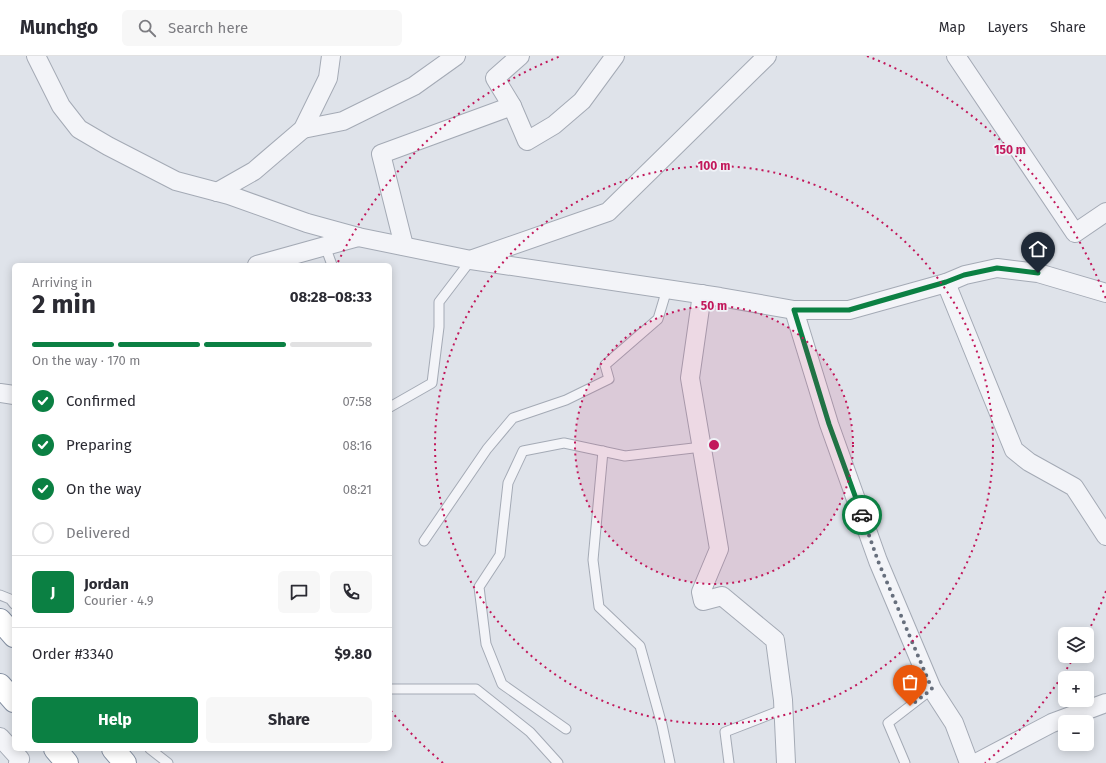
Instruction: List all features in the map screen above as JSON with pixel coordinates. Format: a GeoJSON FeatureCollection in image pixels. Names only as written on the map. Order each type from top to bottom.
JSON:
{"type":"FeatureCollection","features":[{"type":"Feature","properties":{"kind":"highway"},"geometry":{"type":"LineString","coordinates":[[0,620],[12,634]]}},
{"type":"Feature","properties":{"kind":"highway"},"geometry":{"type":"LineString","coordinates":[[0,685],[12,699]]}},
{"type":"Feature","properties":{"kind":"highway"},"geometry":{"type":"LineString","coordinates":[[57,751],[67,763]]}},
{"type":"Feature","properties":{"kind":"highway"},"geometry":{"type":"LineString","coordinates":[[115,751],[125,763]]}},
{"type":"Feature","properties":{"kind":"street"},"geometry":{"type":"LineString","coordinates":[[36,56],[61,106],[79,129],[108,146],[176,181],[217,192],[307,223],[358,236],[471,260],[702,294],[794,310],[849,310],[946,282],[964,275],[997,268],[1038,273],[1106,293]]}},
{"type":"Feature","properties":{"kind":"street"},"geometry":{"type":"LineString","coordinates":[[217,192],[254,171],[303,128],[328,78],[330,56]]}},
{"type":"Feature","properties":{"kind":"street"},"geometry":{"type":"LineString","coordinates":[[303,128],[343,121],[414,86],[456,56]]}},
{"type":"Feature","properties":{"kind":"street"},"geometry":{"type":"LineString","coordinates":[[520,56],[495,78],[512,106],[527,141],[554,125],[582,101],[615,56]]}},
{"type":"Feature","properties":{"kind":"street"},"geometry":{"type":"LineString","coordinates":[[471,260],[608,212],[767,56]]}},
{"type":"Feature","properties":{"kind":"street"},"geometry":{"type":"LineString","coordinates":[[956,56],[1075,233],[1106,212]]}},
{"type":"Feature","properties":{"kind":"street"},"geometry":{"type":"LineString","coordinates":[[404,246],[381,154],[512,106]]}},
{"type":"Feature","properties":{"kind":"street"},"geometry":{"type":"LineString","coordinates":[[264,263],[358,236]]}},
{"type":"Feature","properties":{"kind":"street"},"geometry":{"type":"LineString","coordinates":[[946,282],[1014,450],[1029,462],[1074,488],[1106,536]]}},
{"type":"Feature","properties":{"kind":"street"},"geometry":{"type":"LineString","coordinates":[[702,294],[690,378],[719,549],[701,592],[703,601],[722,596],[775,640],[784,709],[786,763]]}},
{"type":"Feature","properties":{"kind":"street"},"geometry":{"type":"LineString","coordinates":[[794,310],[829,424],[878,561],[932,689],[954,723],[969,763]]}},
{"type":"Feature","properties":{"kind":"street"},"geometry":{"type":"LineString","coordinates":[[0,393],[12,395]]}},
{"type":"Feature","properties":{"kind":"street"},"geometry":{"type":"LineString","coordinates":[[976,763],[1052,723],[1106,703]]}},
{"type":"Feature","properties":{"kind":"street"},"geometry":{"type":"LineString","coordinates":[[0,737],[12,750]]}},
{"type":"Feature","properties":{"kind":"street"},"geometry":{"type":"LineString","coordinates":[[13,751],[20,759],[18,763]]}},
{"type":"Feature","properties":{"kind":"lane"},"geometry":{"type":"LineString","coordinates":[[325,246],[331,263]]}},
{"type":"Feature","properties":{"kind":"lane"},"geometry":{"type":"LineString","coordinates":[[392,406],[432,383],[439,327],[439,302],[471,260]]}},
{"type":"Feature","properties":{"kind":"lane"},"geometry":{"type":"LineString","coordinates":[[424,541],[486,449],[513,418],[566,400],[609,379],[605,365],[658,319],[667,289]]}},
{"type":"Feature","properties":{"kind":"lane"},"geometry":{"type":"LineString","coordinates":[[566,730],[502,684],[486,644],[479,587],[500,555],[508,482],[523,451],[564,443],[625,456],[702,447]]}},
{"type":"Feature","properties":{"kind":"lane"},"geometry":{"type":"LineString","coordinates":[[603,451],[593,560],[599,607],[640,646],[662,725],[670,763]]}},
{"type":"Feature","properties":{"kind":"lane"},"geometry":{"type":"LineString","coordinates":[[0,595],[10,599],[12,602]]}},
{"type":"Feature","properties":{"kind":"lane"},"geometry":{"type":"LineString","coordinates":[[392,689],[476,689],[530,732],[558,763]]}},
{"type":"Feature","properties":{"kind":"lane"},"geometry":{"type":"LineString","coordinates":[[905,763],[888,723],[932,689]]}},
{"type":"Feature","properties":{"kind":"lane"},"geometry":{"type":"LineString","coordinates":[[729,763],[725,732],[784,709]]}},
{"type":"Feature","properties":{"kind":"lane"},"geometry":{"type":"LineString","coordinates":[[153,751],[168,763]]}},
{"type":"Feature","properties":{"kind":"way so far"},"geometry":{"type":"LineString","coordinates":[[862,515],[878,561],[932,689],[910,706]]}},
{"type":"Feature","properties":{"kind":"route"},"geometry":{"type":"LineString","coordinates":[[862,515],[829,424],[794,310],[849,310],[946,282],[964,275],[997,268],[1038,273]]}}]}
